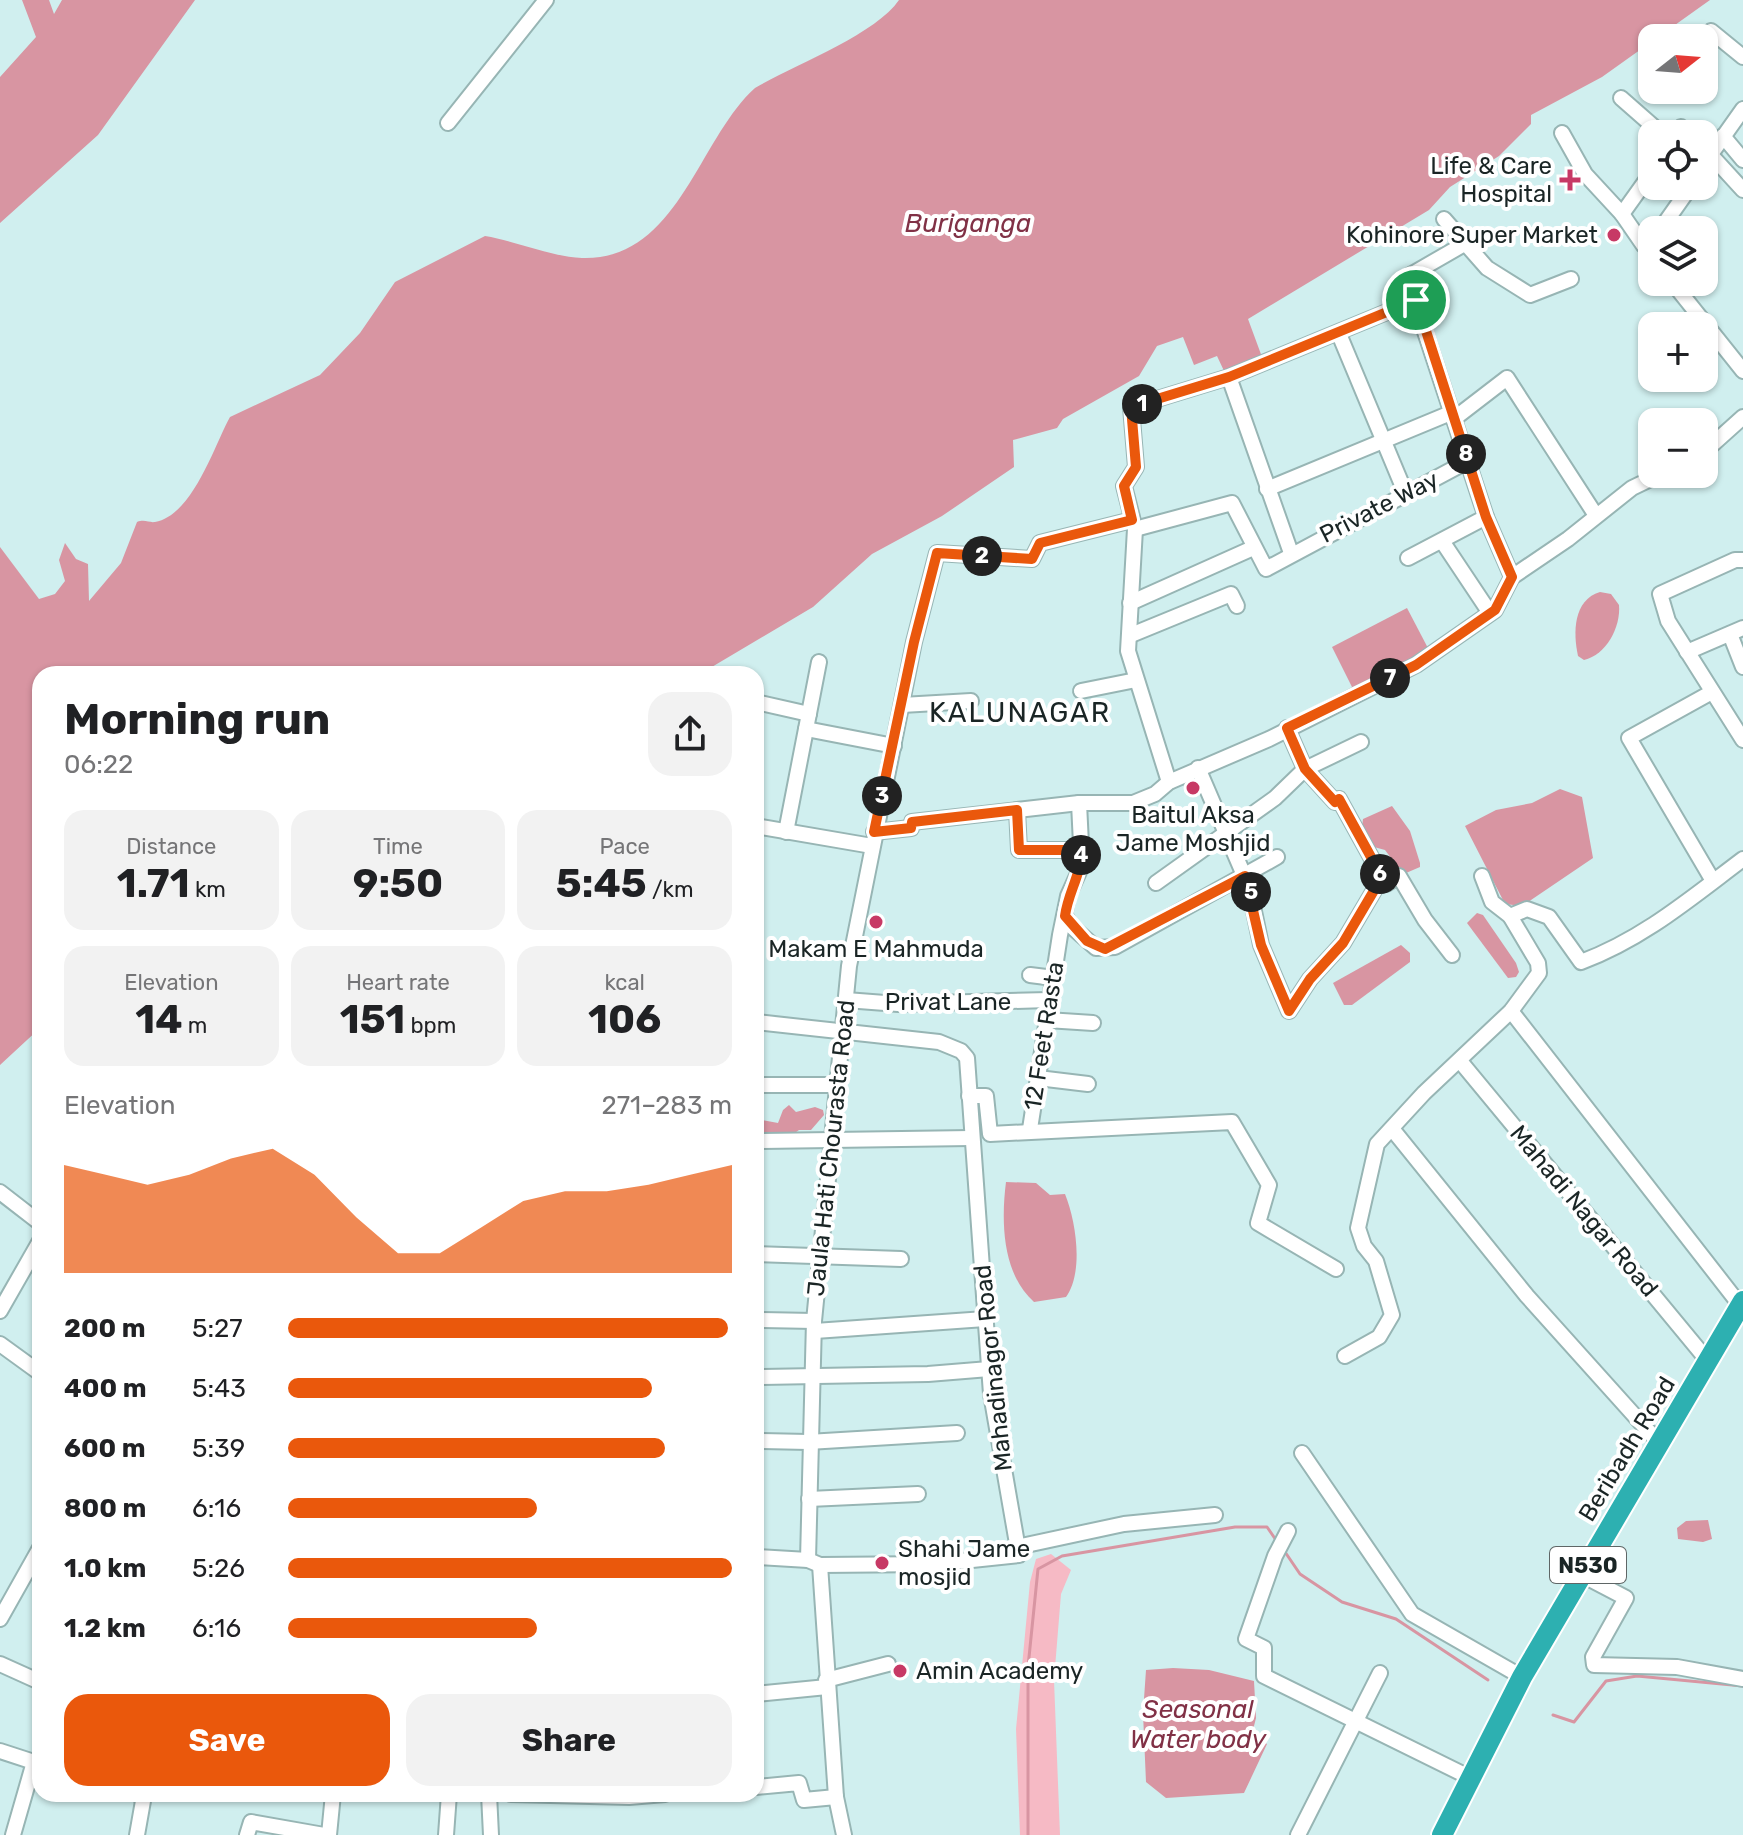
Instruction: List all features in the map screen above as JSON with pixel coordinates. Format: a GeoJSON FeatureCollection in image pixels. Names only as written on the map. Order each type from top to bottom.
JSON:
{"type":"FeatureCollection","features":[{"type":"Feature","properties":{"kind":"highway","name":"Beribadh Road"},"geometry":{"type":"LineString","coordinates":[[1442,1835],[1522,1677],[1742,1303]]}},
{"type":"Feature","properties":{"kind":"street"},"geometry":{"type":"LineString","coordinates":[[448,123],[546,0]]}},
{"type":"Feature","properties":{"kind":"street"},"geometry":{"type":"LineString","coordinates":[[1718,37],[1743,57]]}},
{"type":"Feature","properties":{"kind":"street"},"geometry":{"type":"LineString","coordinates":[[1621,98],[1646,120]]}},
{"type":"Feature","properties":{"kind":"street"},"geometry":{"type":"LineString","coordinates":[[1718,143],[1743,109]]}},
{"type":"Feature","properties":{"kind":"street"},"geometry":{"type":"LineString","coordinates":[[1562,133],[1585,174],[1638,234]]}},
{"type":"Feature","properties":{"kind":"street"},"geometry":{"type":"LineString","coordinates":[[1723,136],[1743,160]]}},
{"type":"Feature","properties":{"kind":"street"},"geometry":{"type":"LineString","coordinates":[[1718,168],[1743,190]]}},
{"type":"Feature","properties":{"kind":"street"},"geometry":{"type":"LineString","coordinates":[[1622,214],[1638,192]]}},
{"type":"Feature","properties":{"kind":"street"},"geometry":{"type":"LineString","coordinates":[[1444,219],[1487,268],[1530,295],[1571,279]]}},
{"type":"Feature","properties":{"kind":"street"},"geometry":{"type":"LineString","coordinates":[[1466,243],[1407,277],[1486,517],[1512,577]]}},
{"type":"Feature","properties":{"kind":"street"},"geometry":{"type":"LineString","coordinates":[[1686,296],[1738,350],[1743,371]]}},
{"type":"Feature","properties":{"kind":"street"},"geometry":{"type":"LineString","coordinates":[[1169,782],[1128,651],[1134,524],[1124,486],[1136,467],[1131,407],[1229,377],[1416,300]]}},
{"type":"Feature","properties":{"kind":"street"},"geometry":{"type":"LineString","coordinates":[[1339,334],[1405,492]]}},
{"type":"Feature","properties":{"kind":"street"},"geometry":{"type":"LineString","coordinates":[[1229,377],[1291,553]]}},
{"type":"Feature","properties":{"kind":"street"},"geometry":{"type":"LineString","coordinates":[[1267,489],[1381,440],[1454,415],[1507,378],[1595,514]]}},
{"type":"Feature","properties":{"kind":"street"},"geometry":{"type":"LineString","coordinates":[[1718,439],[1743,417]]}},
{"type":"Feature","properties":{"kind":"street","name":"Private Way"},"geometry":{"type":"LineString","coordinates":[[1253,548],[1266,569],[1468,461]]}},
{"type":"Feature","properties":{"kind":"street"},"geometry":{"type":"LineString","coordinates":[[764,828],[873,839],[911,828],[912,822],[1079,803],[1133,803],[1155,794],[1169,782],[1416,665],[1490,613],[1512,577],[1638,485]]}},
{"type":"Feature","properties":{"kind":"street"},"geometry":{"type":"LineString","coordinates":[[1130,603],[1253,548],[1232,503],[1134,524]]}},
{"type":"Feature","properties":{"kind":"street"},"geometry":{"type":"LineString","coordinates":[[1408,558],[1486,517]]}},
{"type":"Feature","properties":{"kind":"street","name":"Jaula Hati Chourasta Road"},"geometry":{"type":"LineString","coordinates":[[844,1835],[836,1797],[814,1562],[808,1442],[820,1254],[826,1230],[846,1000],[873,839],[902,705],[937,553],[1032,559],[1040,543],[1134,524]]}},
{"type":"Feature","properties":{"kind":"street"},"geometry":{"type":"LineString","coordinates":[[1442,541],[1490,613]]}},
{"type":"Feature","properties":{"kind":"street"},"geometry":{"type":"LineString","coordinates":[[1743,560],[1735,560],[1660,594],[1668,621],[1743,740]]}},
{"type":"Feature","properties":{"kind":"street"},"geometry":{"type":"LineString","coordinates":[[1131,635],[1231,594],[1237,606]]}},
{"type":"Feature","properties":{"kind":"street"},"geometry":{"type":"LineString","coordinates":[[1687,652],[1736,631],[1743,667]]}},
{"type":"Feature","properties":{"kind":"street"},"geometry":{"type":"LineString","coordinates":[[786,832],[819,662]]}},
{"type":"Feature","properties":{"kind":"street"},"geometry":{"type":"LineString","coordinates":[[1081,691],[1136,680]]}},
{"type":"Feature","properties":{"kind":"street"},"geometry":{"type":"LineString","coordinates":[[1712,692],[1629,738],[1713,881]]}},
{"type":"Feature","properties":{"kind":"street"},"geometry":{"type":"LineString","coordinates":[[902,705],[971,701]]}},
{"type":"Feature","properties":{"kind":"street"},"geometry":{"type":"LineString","coordinates":[[764,705],[894,746]]}},
{"type":"Feature","properties":{"kind":"street"},"geometry":{"type":"LineString","coordinates":[[1287,728],[1305,769],[1335,802],[1339,799],[1386,884],[1399,876],[1425,920],[1452,955]]}},
{"type":"Feature","properties":{"kind":"street"},"geometry":{"type":"LineString","coordinates":[[1156,883],[1275,798],[1305,769],[1361,742]]}},
{"type":"Feature","properties":{"kind":"street"},"geometry":{"type":"LineString","coordinates":[[1198,768],[1245,876],[1261,945],[1289,1011],[1310,979],[1343,943],[1382,877]]}},
{"type":"Feature","properties":{"kind":"street","name":"12 Feet Rasta"},"geometry":{"type":"LineString","coordinates":[[1030,1129],[1068,896],[1082,865],[1079,803]]}},
{"type":"Feature","properties":{"kind":"street"},"geometry":{"type":"LineString","coordinates":[[1017,810],[1019,850],[1081,850]]}},
{"type":"Feature","properties":{"kind":"street"},"geometry":{"type":"LineString","coordinates":[[1065,916],[1087,941],[1105,949],[1277,857]]}},
{"type":"Feature","properties":{"kind":"street"},"geometry":{"type":"LineString","coordinates":[[1510,916],[1527,909],[1549,917],[1581,962],[1620,948],[1743,859]]}},
{"type":"Feature","properties":{"kind":"street"},"geometry":{"type":"LineString","coordinates":[[1345,1356],[1379,1337],[1392,1315],[1376,1261],[1364,1246],[1358,1228],[1377,1144],[1424,1093],[1511,1011],[1539,973],[1538,963],[1510,916],[1492,902],[1482,876]]}},
{"type":"Feature","properties":{"kind":"street"},"geometry":{"type":"LineString","coordinates":[[1030,975],[1054,978]]}},
{"type":"Feature","properties":{"kind":"street","name":"Privat Lane"},"geometry":{"type":"LineString","coordinates":[[846,1000],[958,1004],[1049,1000]]}},
{"type":"Feature","properties":{"kind":"street"},"geometry":{"type":"LineString","coordinates":[[1511,1011],[1742,1303]]}},
{"type":"Feature","properties":{"kind":"street"},"geometry":{"type":"LineString","coordinates":[[1047,1020],[1093,1023]]}},
{"type":"Feature","properties":{"kind":"street"},"geometry":{"type":"LineString","coordinates":[[764,1023],[844,1033]]}},
{"type":"Feature","properties":{"kind":"street","name":"Mahadinagor Road"},"geometry":{"type":"LineString","coordinates":[[844,1033],[939,1042],[961,1051],[967,1058],[989,1369],[996,1435],[1018,1551]]}},
{"type":"Feature","properties":{"kind":"street","name":"Mahadi Nagar Road"},"geometry":{"type":"LineString","coordinates":[[1460,1061],[1708,1361]]}},
{"type":"Feature","properties":{"kind":"street"},"geometry":{"type":"LineString","coordinates":[[1038,1078],[1088,1084]]}},
{"type":"Feature","properties":{"kind":"street"},"geometry":{"type":"LineString","coordinates":[[764,1085],[837,1085]]}},
{"type":"Feature","properties":{"kind":"street"},"geometry":{"type":"LineString","coordinates":[[969,1096],[986,1096],[990,1134],[1030,1129],[1232,1122],[1269,1185],[1258,1223],[1336,1269]]}},
{"type":"Feature","properties":{"kind":"street"},"geometry":{"type":"LineString","coordinates":[[1393,1130],[1527,1296],[1660,1444]]}},
{"type":"Feature","properties":{"kind":"street"},"geometry":{"type":"LineString","coordinates":[[764,1141],[971,1138]]}},
{"type":"Feature","properties":{"kind":"street"},"geometry":{"type":"LineString","coordinates":[[0,1192],[32,1217]]}},
{"type":"Feature","properties":{"kind":"street"},"geometry":{"type":"LineString","coordinates":[[764,1254],[901,1259]]}},
{"type":"Feature","properties":{"kind":"street"},"geometry":{"type":"LineString","coordinates":[[0,1311],[32,1255]]}},
{"type":"Feature","properties":{"kind":"street"},"geometry":{"type":"LineString","coordinates":[[764,1321],[814,1326],[985,1319]]}},
{"type":"Feature","properties":{"kind":"street"},"geometry":{"type":"LineString","coordinates":[[0,1344],[32,1367]]}},
{"type":"Feature","properties":{"kind":"street"},"geometry":{"type":"LineString","coordinates":[[764,1377],[928,1374],[989,1369]]}},
{"type":"Feature","properties":{"kind":"street"},"geometry":{"type":"LineString","coordinates":[[764,1441],[808,1442],[957,1433]]}},
{"type":"Feature","properties":{"kind":"street"},"geometry":{"type":"LineString","coordinates":[[1302,1453],[1412,1614],[1522,1677]]}},
{"type":"Feature","properties":{"kind":"street"},"geometry":{"type":"LineString","coordinates":[[809,1499],[918,1494]]}},
{"type":"Feature","properties":{"kind":"street"},"geometry":{"type":"LineString","coordinates":[[764,1558],[814,1562],[934,1564],[1018,1551],[1124,1524],[1215,1515]]}},
{"type":"Feature","properties":{"kind":"street"},"geometry":{"type":"LineString","coordinates":[[1286,1534],[1275,1556],[1246,1639],[1264,1648],[1264,1676],[1471,1778]]}},
{"type":"Feature","properties":{"kind":"street"},"geometry":{"type":"LineString","coordinates":[[0,1619],[4,1599],[32,1561]]}},
{"type":"Feature","properties":{"kind":"street"},"geometry":{"type":"LineString","coordinates":[[1582,1575],[1626,1598],[1593,1657],[1594,1665],[1677,1667],[1743,1679]]}},
{"type":"Feature","properties":{"kind":"street"},"geometry":{"type":"LineString","coordinates":[[0,1664],[32,1678]]}},
{"type":"Feature","properties":{"kind":"street"},"geometry":{"type":"LineString","coordinates":[[764,1693],[826,1683],[888,1664]]}},
{"type":"Feature","properties":{"kind":"street"},"geometry":{"type":"LineString","coordinates":[[1298,1835],[1380,1673]]}},
{"type":"Feature","properties":{"kind":"street"},"geometry":{"type":"LineString","coordinates":[[0,1751],[32,1761]]}},
{"type":"Feature","properties":{"kind":"street"},"geometry":{"type":"LineString","coordinates":[[13,1835],[32,1778]]}},
{"type":"Feature","properties":{"kind":"street"},"geometry":{"type":"LineString","coordinates":[[764,1786],[799,1783],[804,1800],[836,1797]]}},
{"type":"Feature","properties":{"kind":"street"},"geometry":{"type":"LineString","coordinates":[[137,1835],[143,1802]]}},
{"type":"Feature","properties":{"kind":"street"},"geometry":{"type":"LineString","coordinates":[[247,1835],[251,1822],[326,1835],[332,1802]]}},
{"type":"Feature","properties":{"kind":"street"},"geometry":{"type":"LineString","coordinates":[[446,1835],[448,1802]]}},
{"type":"Feature","properties":{"kind":"street"},"geometry":{"type":"LineString","coordinates":[[489,1802],[491,1835]]}},
{"type":"Feature","properties":{"kind":"shaded area"},"geometry":{"type":"Polygon","coordinates":[[[1051,1554],[1071,1570],[1061,1594],[1054,1680],[1060,1835],[1020,1835],[1016,1729],[1030,1582],[1036,1559],[1051,1554]]]}},
{"type":"Feature","properties":{"kind":"water"},"geometry":{"type":"Polygon","coordinates":[[[22,0],[49,0],[54,14],[62,0],[195,0],[98,135],[0,223],[0,77],[36,37],[22,0]]]}},
{"type":"Feature","properties":{"kind":"water","name":"Buriganga"},"geometry":{"type":"Polygon","coordinates":[[[899,0],[1710,0],[1676,24],[1638,24],[1638,51],[1602,77],[1531,115],[1531,124],[1499,156],[1450,187],[1429,210],[1248,319],[1262,357],[1225,373],[1217,356],[1194,365],[1183,337],[1157,346],[1139,376],[1063,419],[1057,428],[1013,440],[1014,467],[942,516],[872,554],[813,607],[713,666],[32,666],[32,1035],[0,1065],[0,547],[39,599],[55,594],[65,581],[59,560],[65,543],[76,559],[88,564],[89,601],[121,563],[137,522],[155,522],[168,517],[191,493],[230,417],[320,375],[360,333],[395,282],[485,236],[582,258],[615,254],[642,240],[664,219],[735,110],[755,88],[872,25],[899,0]]]}},
{"type":"Feature","properties":{"kind":"water"},"geometry":{"type":"Polygon","coordinates":[[[1600,592],[1611,594],[1619,605],[1615,631],[1599,652],[1584,660],[1578,656],[1576,647],[1577,618],[1584,602],[1600,592]]]}},
{"type":"Feature","properties":{"kind":"water"},"geometry":{"type":"Polygon","coordinates":[[[1407,608],[1430,652],[1354,691],[1332,647],[1407,608]]]}},
{"type":"Feature","properties":{"kind":"water"},"geometry":{"type":"Polygon","coordinates":[[[1560,789],[1582,797],[1593,858],[1522,906],[1505,904],[1465,826],[1496,810],[1532,803],[1560,789]]]}},
{"type":"Feature","properties":{"kind":"water"},"geometry":{"type":"Polygon","coordinates":[[[1392,806],[1410,831],[1420,863],[1420,867],[1406,873],[1400,870],[1385,850],[1374,847],[1362,827],[1363,819],[1392,806]]]}},
{"type":"Feature","properties":{"kind":"water"},"geometry":{"type":"Polygon","coordinates":[[[1477,913],[1483,915],[1516,963],[1519,972],[1516,977],[1508,978],[1467,923],[1477,913]]]}},
{"type":"Feature","properties":{"kind":"water"},"geometry":{"type":"Polygon","coordinates":[[[1401,945],[1410,953],[1410,962],[1352,1005],[1344,1005],[1333,983],[1401,945]]]}},
{"type":"Feature","properties":{"kind":"water"},"geometry":{"type":"Polygon","coordinates":[[[789,1105],[796,1112],[815,1107],[823,1110],[824,1115],[811,1130],[799,1130],[789,1137],[764,1135],[764,1120],[778,1123],[783,1110],[789,1105]]]}},
{"type":"Feature","properties":{"kind":"water"},"geometry":{"type":"Polygon","coordinates":[[[1006,1182],[1036,1183],[1050,1195],[1065,1194],[1076,1246],[1075,1274],[1066,1297],[1034,1302],[1015,1277],[1004,1230],[1006,1182]]]}},
{"type":"Feature","properties":{"kind":"water"},"geometry":{"type":"Polygon","coordinates":[[[1708,1520],[1712,1539],[1703,1542],[1678,1539],[1677,1528],[1686,1521],[1708,1520]]]}},
{"type":"Feature","properties":{"kind":"water","name":"Seasonal Water body"},"geometry":{"type":"Polygon","coordinates":[[[1146,1670],[1209,1670],[1254,1681],[1256,1718],[1252,1734],[1267,1744],[1244,1793],[1166,1798],[1146,1782],[1143,1713],[1146,1670]]]}},
{"type":"Feature","properties":{"kind":"waterway"},"geometry":{"type":"LineString","coordinates":[[1028,1835],[1028,1667],[1038,1569],[1062,1556],[1235,1527],[1267,1527],[1276,1540]]}},
{"type":"Feature","properties":{"kind":"waterway"},"geometry":{"type":"LineString","coordinates":[[1283,1549],[1300,1574],[1342,1602],[1396,1619],[1488,1680]]}},
{"type":"Feature","properties":{"kind":"waterway"},"geometry":{"type":"LineString","coordinates":[[1553,1715],[1574,1722],[1606,1681],[1637,1676],[1743,1686]]}},
{"type":"Feature","properties":{"kind":"place","name":"Life & Care Hospital"},"geometry":{"type":"Point","coordinates":[1570,180]}},
{"type":"Feature","properties":{"kind":"place","name":"Kohinore Super Market"},"geometry":{"type":"Point","coordinates":[1614,235]}},
{"type":"Feature","properties":{"kind":"place","name":"Baitul Aksa Jame Moshjid"},"geometry":{"type":"Point","coordinates":[1193,788]}},
{"type":"Feature","properties":{"kind":"place","name":"Makam E Mahmuda"},"geometry":{"type":"Point","coordinates":[876,922]}},
{"type":"Feature","properties":{"kind":"place","name":"Shahi Jame mosjid"},"geometry":{"type":"Point","coordinates":[882,1563]}},
{"type":"Feature","properties":{"kind":"place","name":"Amin Academy"},"geometry":{"type":"Point","coordinates":[900,1671]}},
{"type":"Feature","properties":{"kind":"district","name":"KALUNAGAR"},"geometry":{"type":"Point","coordinates":[1020,712]}},
{"type":"Feature","properties":{"kind":"route"},"geometry":{"type":"LineString","coordinates":[[1416,300],[1486,517],[1512,577],[1495,610],[1416,665],[1287,728],[1305,769],[1335,802],[1339,799],[1382,877],[1337,952],[1310,979],[1289,1011],[1261,945],[1252,895],[1245,876],[1115,947],[1096,948],[1071,926],[1065,916],[1068,896],[1082,865],[1081,850],[1019,850],[1017,810],[912,822],[911,828],[874,832],[914,642],[937,553],[1032,559],[1040,543],[1132,520],[1124,486],[1136,467],[1131,407],[1229,377],[1416,300]]}}]}
